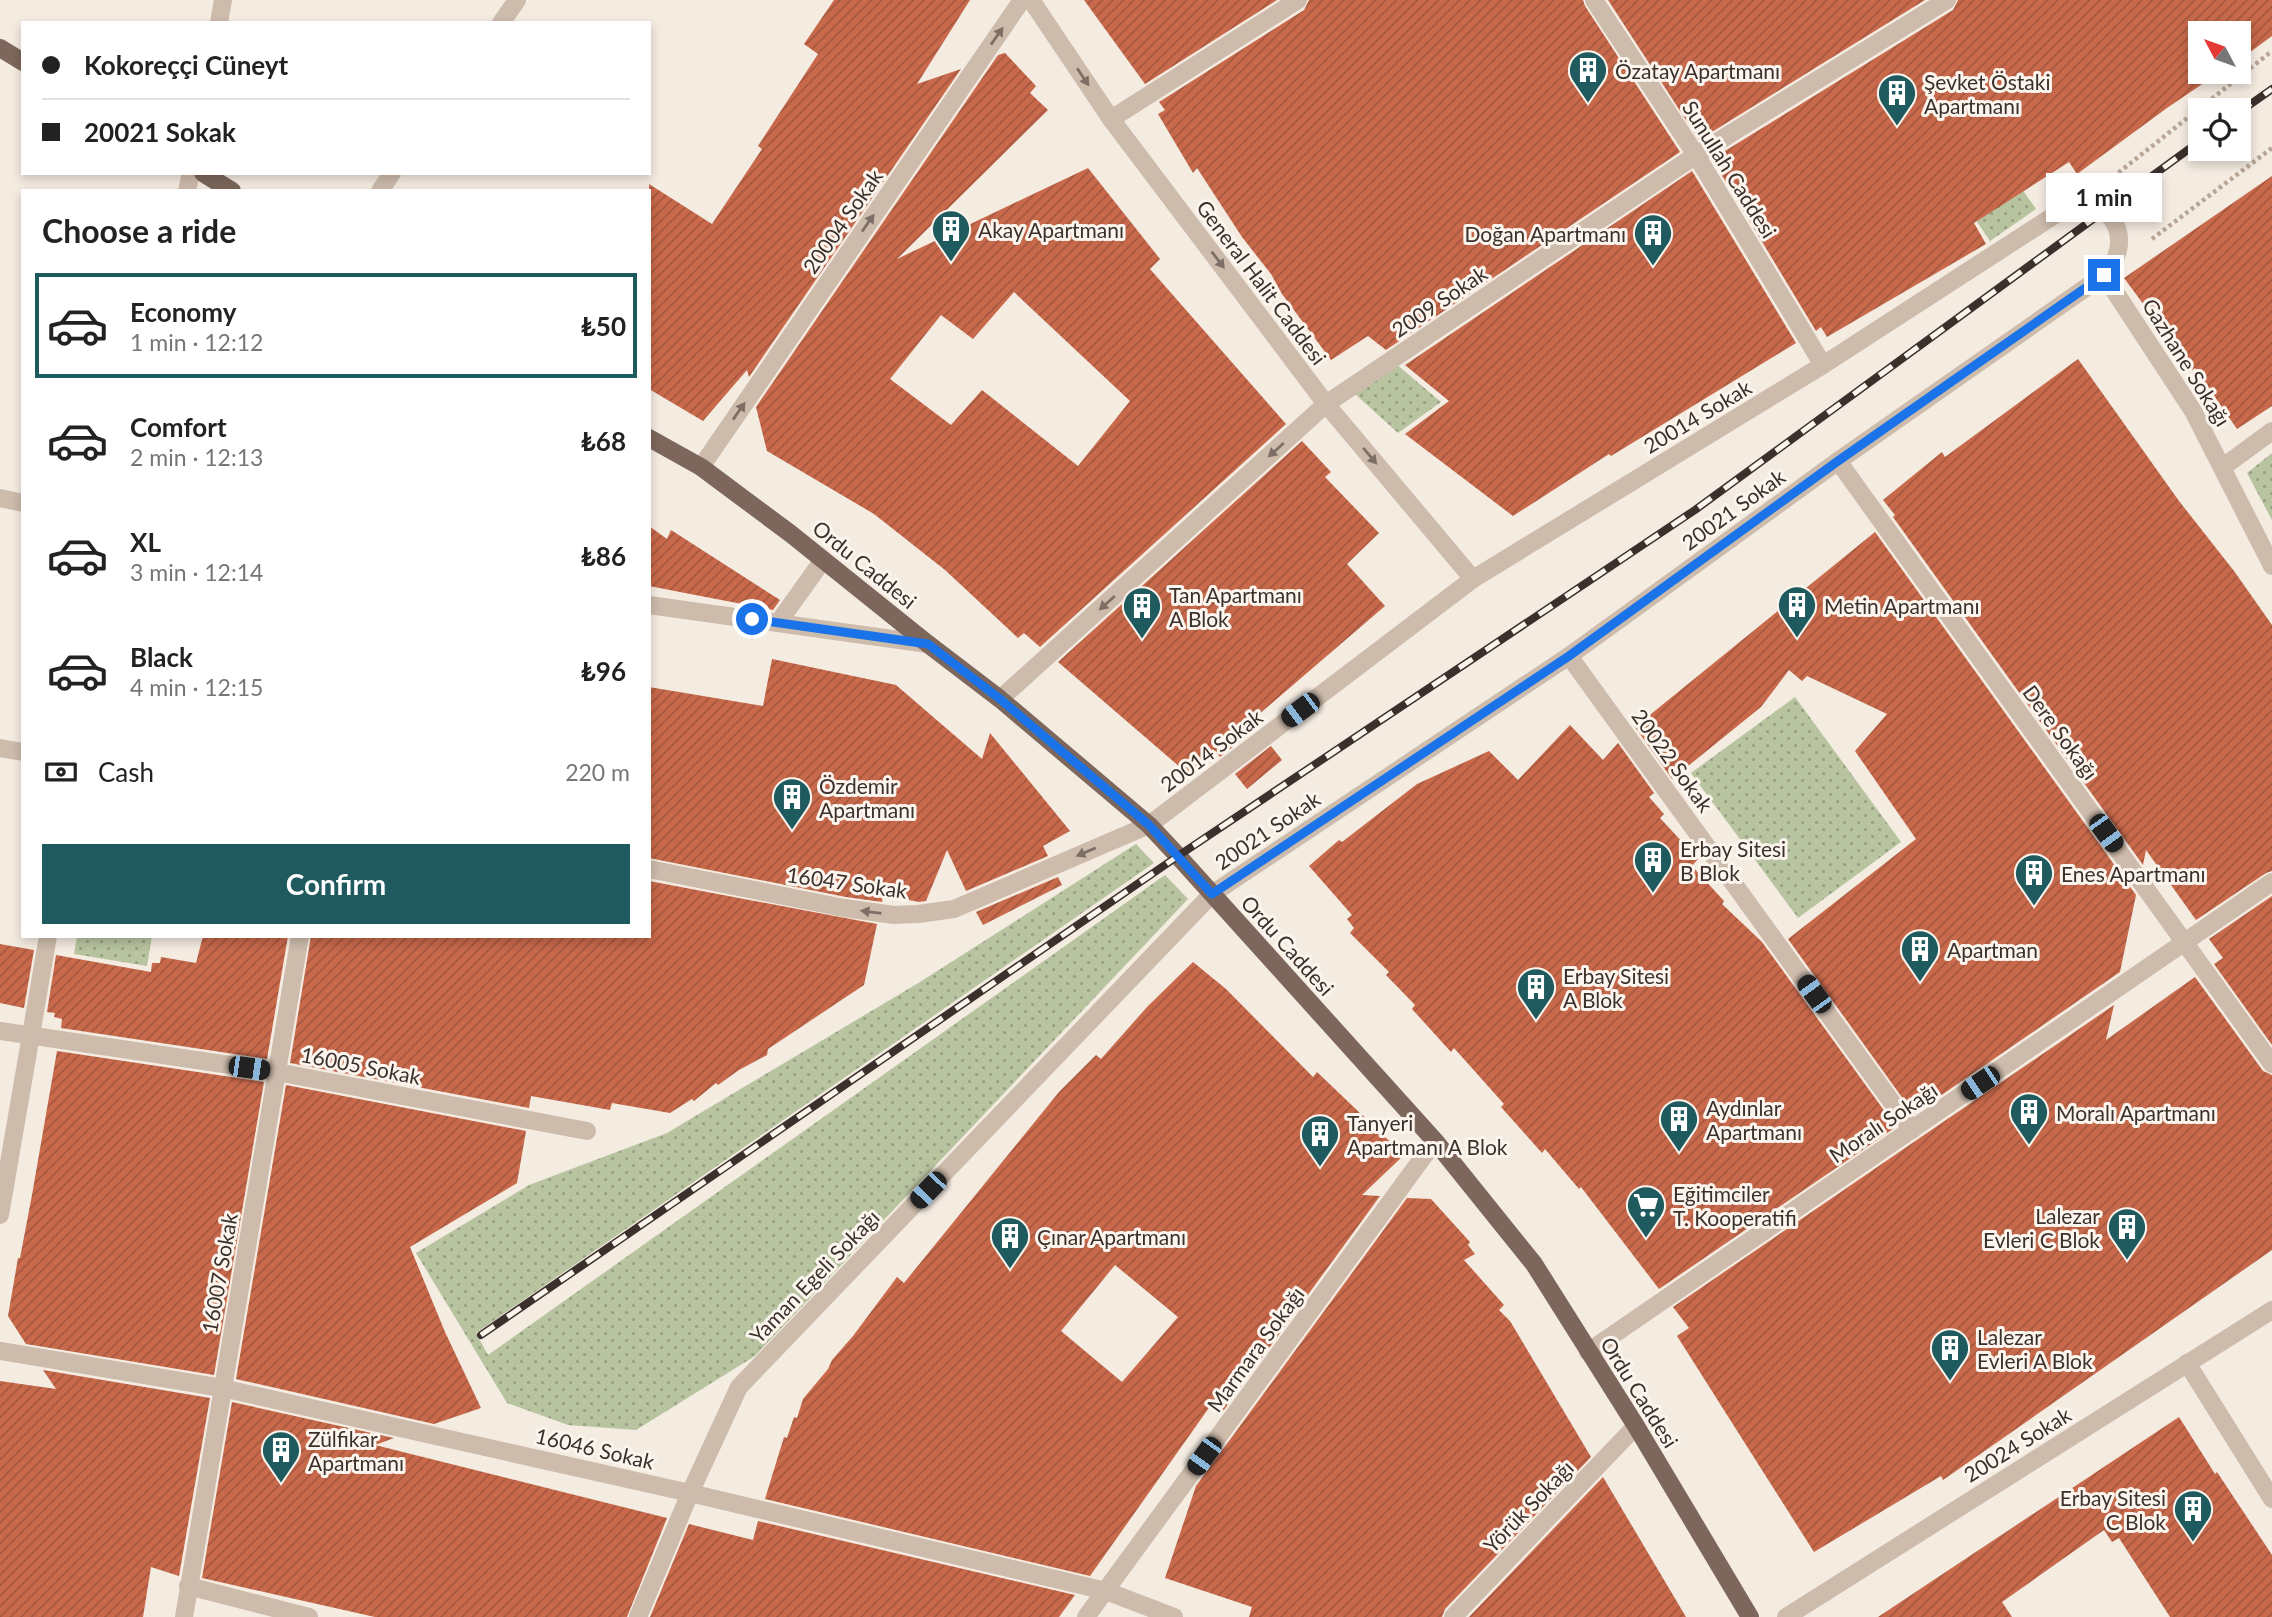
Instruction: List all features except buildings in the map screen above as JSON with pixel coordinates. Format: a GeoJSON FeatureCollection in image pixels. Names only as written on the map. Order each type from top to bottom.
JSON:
{"type":"FeatureCollection","features":[{"type":"Feature","properties":{"kind":"main road"},"geometry":{"type":"LineString","coordinates":[[0,48],[21,61]]}},
{"type":"Feature","properties":{"kind":"main road"},"geometry":{"type":"LineString","coordinates":[[206,175],[229,189]]}},
{"type":"Feature","properties":{"kind":"main road","name":"Ordu Caddesi"},"geometry":{"type":"LineString","coordinates":[[651,439],[701,467],[823,560],[1000,699],[1149,825],[1434,1141],[1534,1264],[1636,1426],[1750,1617]]}},
{"type":"Feature","properties":{"kind":"street"},"geometry":{"type":"LineString","coordinates":[[219,21],[223,0]]}},
{"type":"Feature","properties":{"kind":"street"},"geometry":{"type":"LineString","coordinates":[[502,21],[517,0]]}},
{"type":"Feature","properties":{"kind":"street","name":"20004 Sokak"},"geometry":{"type":"LineString","coordinates":[[701,467],[1022,0]]}},
{"type":"Feature","properties":{"kind":"street","name":"General Halit Caddesi"},"geometry":{"type":"LineString","coordinates":[[1031,0],[1111,119],[1326,404],[1474,579]]}},
{"type":"Feature","properties":{"kind":"street"},"geometry":{"type":"LineString","coordinates":[[1111,119],[1298,0]]}},
{"type":"Feature","properties":{"kind":"street","name":"Sunullah Caddesi"},"geometry":{"type":"LineString","coordinates":[[1594,0],[1696,155],[1823,365]]}},
{"type":"Feature","properties":{"kind":"street","name":"2009 Sokak"},"geometry":{"type":"LineString","coordinates":[[1000,699],[1326,404],[1696,155],[1947,0]]}},
{"type":"Feature","properties":{"kind":"street"},"geometry":{"type":"LineString","coordinates":[[2080,204],[2103,210],[2118,230],[2118,255],[2113,266],[2104,275]]}},
{"type":"Feature","properties":{"kind":"street","name":"20014 Sokak"},"geometry":{"type":"LineString","coordinates":[[1149,825],[1474,579],[1823,365],[2067,207],[2080,204]]}},
{"type":"Feature","properties":{"kind":"street","name":"20021 Sokak"},"geometry":{"type":"LineString","coordinates":[[1212,894],[1569,656],[1838,461],[2104,275]]}},
{"type":"Feature","properties":{"kind":"street","name":"Gazhane Sokağı"},"geometry":{"type":"LineString","coordinates":[[2104,275],[2193,411],[2272,566]]}},
{"type":"Feature","properties":{"kind":"street"},"geometry":{"type":"LineString","coordinates":[[2223,467],[2272,431]]}},
{"type":"Feature","properties":{"kind":"street","name":"Dere Sokağı"},"geometry":{"type":"LineString","coordinates":[[1838,461],[2272,1064]]}},
{"type":"Feature","properties":{"kind":"street"},"geometry":{"type":"LineString","coordinates":[[0,498],[21,503]]}},
{"type":"Feature","properties":{"kind":"street"},"geometry":{"type":"LineString","coordinates":[[778,623],[823,560]]}},
{"type":"Feature","properties":{"kind":"street"},"geometry":{"type":"LineString","coordinates":[[651,605],[928,644]]}},
{"type":"Feature","properties":{"kind":"street","name":"20022 Sokak"},"geometry":{"type":"LineString","coordinates":[[1569,656],[1912,1129]]}},
{"type":"Feature","properties":{"kind":"street"},"geometry":{"type":"LineString","coordinates":[[0,748],[21,752]]}},
{"type":"Feature","properties":{"kind":"street","name":"16047 Sokak"},"geometry":{"type":"LineString","coordinates":[[651,869],[844,908],[894,915],[918,914],[954,909],[1149,825]]}},
{"type":"Feature","properties":{"kind":"street","name":"Moralı Sokağı"},"geometry":{"type":"LineString","coordinates":[[1588,1352],[2272,882]]}},
{"type":"Feature","properties":{"kind":"street","name":"Yaman Egeli Sokağı"},"geometry":{"type":"LineString","coordinates":[[638,1617],[738,1387],[1212,894]]}},
{"type":"Feature","properties":{"kind":"street"},"geometry":{"type":"LineString","coordinates":[[0,1215],[48,938]]}},
{"type":"Feature","properties":{"kind":"street","name":"16007 Sokak"},"geometry":{"type":"LineString","coordinates":[[184,1617],[300,938]]}},
{"type":"Feature","properties":{"kind":"street","name":"16005 Sokak"},"geometry":{"type":"LineString","coordinates":[[0,1031],[277,1072],[587,1131]]}},
{"type":"Feature","properties":{"kind":"street","name":"Marmara Sokağı"},"geometry":{"type":"LineString","coordinates":[[1086,1617],[1434,1141]]}},
{"type":"Feature","properties":{"kind":"street","name":"20024 Sokak"},"geometry":{"type":"LineString","coordinates":[[1786,1617],[2272,1310]]}},
{"type":"Feature","properties":{"kind":"street","name":"16046 Sokak"},"geometry":{"type":"LineString","coordinates":[[0,1351],[222,1388],[690,1493],[1106,1591],[1174,1617]]}},
{"type":"Feature","properties":{"kind":"street"},"geometry":{"type":"LineString","coordinates":[[2187,1363],[2272,1499]]}},
{"type":"Feature","properties":{"kind":"street","name":"Yörük Sokağı"},"geometry":{"type":"LineString","coordinates":[[1453,1617],[1636,1426]]}},
{"type":"Feature","properties":{"kind":"street"},"geometry":{"type":"LineString","coordinates":[[188,1586],[309,1617]]}},
{"type":"Feature","properties":{"kind":"path"},"geometry":{"type":"LineString","coordinates":[[2080,204],[2272,51]]}},
{"type":"Feature","properties":{"kind":"path"},"geometry":{"type":"LineString","coordinates":[[2104,275],[2272,148]]}},
{"type":"Feature","properties":{"kind":"green space"},"geometry":{"type":"Polygon","coordinates":[[[1997,153],[2036,209],[1990,241],[1952,185],[1997,153]]]}},
{"type":"Feature","properties":{"kind":"green space"},"geometry":{"type":"Polygon","coordinates":[[[1396,364],[1441,402],[1398,433],[1355,394],[1396,364]]]}},
{"type":"Feature","properties":{"kind":"green space"},"geometry":{"type":"Polygon","coordinates":[[[2272,453],[2272,520],[2247,473],[2272,453]]]}},
{"type":"Feature","properties":{"kind":"green space"},"geometry":{"type":"Polygon","coordinates":[[[1795,697],[1901,842],[1798,918],[1691,773],[1795,697]]]}},
{"type":"Feature","properties":{"kind":"green space"},"geometry":{"type":"Polygon","coordinates":[[[1136,844],[1154,863],[476,1333],[488,1355],[1165,875],[1188,899],[755,1356],[636,1430],[568,1425],[507,1403],[416,1253],[529,1185],[667,1133],[920,982],[1136,844]]]}},
{"type":"Feature","properties":{"kind":"green space"},"geometry":{"type":"Polygon","coordinates":[[[77,938],[152,938],[147,966],[74,954],[77,938]]]}},
{"type":"Feature","properties":{"kind":"railway"},"geometry":{"type":"LineString","coordinates":[[2251,104],[2272,89]]}},
{"type":"Feature","properties":{"kind":"railway"},"geometry":{"type":"LineString","coordinates":[[481,1335],[1178,856],[1695,510],[2188,150]]}},
{"type":"Feature","properties":{"kind":"place","name":"Özatay Apartmanı"},"geometry":{"type":"Point","coordinates":[1588,104]}},
{"type":"Feature","properties":{"kind":"place","name":"Şevket Östaki Apartmanı"},"geometry":{"type":"Point","coordinates":[1897,127]}},
{"type":"Feature","properties":{"kind":"place","name":"Akay Apartmanı"},"geometry":{"type":"Point","coordinates":[951,263]}},
{"type":"Feature","properties":{"kind":"place","name":"Doğan Apartmanı"},"geometry":{"type":"Point","coordinates":[1653,267]}},
{"type":"Feature","properties":{"kind":"place","name":"Metin Apartmanı"},"geometry":{"type":"Point","coordinates":[1797,639]}},
{"type":"Feature","properties":{"kind":"place","name":"Tan Apartmanı A Blok"},"geometry":{"type":"Point","coordinates":[1142,640]}},
{"type":"Feature","properties":{"kind":"place","name":"Özdemir Apartmanı"},"geometry":{"type":"Point","coordinates":[792,831]}},
{"type":"Feature","properties":{"kind":"place","name":"Erbay Sitesi B Blok"},"geometry":{"type":"Point","coordinates":[1653,894]}},
{"type":"Feature","properties":{"kind":"place","name":"Enes Apartmanı"},"geometry":{"type":"Point","coordinates":[2034,907]}},
{"type":"Feature","properties":{"kind":"place","name":"Apartman"},"geometry":{"type":"Point","coordinates":[1920,983]}},
{"type":"Feature","properties":{"kind":"place","name":"Erbay Sitesi A Blok"},"geometry":{"type":"Point","coordinates":[1536,1021]}},
{"type":"Feature","properties":{"kind":"place","name":"Moralı Apartmanı"},"geometry":{"type":"Point","coordinates":[2029,1146]}},
{"type":"Feature","properties":{"kind":"place","name":"Aydınlar Apartmanı"},"geometry":{"type":"Point","coordinates":[1679,1153]}},
{"type":"Feature","properties":{"kind":"place","name":"Tanyeri Apartmanı A Blok"},"geometry":{"type":"Point","coordinates":[1320,1168]}},
{"type":"Feature","properties":{"kind":"place","name":"Eğitimciler T. Kooperatifi"},"geometry":{"type":"Point","coordinates":[1646,1239]}},
{"type":"Feature","properties":{"kind":"place","name":"Lalezar Evleri C Blok"},"geometry":{"type":"Point","coordinates":[2127,1261]}},
{"type":"Feature","properties":{"kind":"place","name":"Çınar Apartmanı"},"geometry":{"type":"Point","coordinates":[1010,1270]}},
{"type":"Feature","properties":{"kind":"place","name":"Lalezar Evleri A Blok"},"geometry":{"type":"Point","coordinates":[1950,1382]}},
{"type":"Feature","properties":{"kind":"place","name":"Zülfikar Apartmanı"},"geometry":{"type":"Point","coordinates":[281,1484]}},
{"type":"Feature","properties":{"kind":"place","name":"Erbay Sitesi C Blok"},"geometry":{"type":"Point","coordinates":[2193,1543]}},
{"type":"Feature","properties":{"kind":"route"},"geometry":{"type":"LineString","coordinates":[[752,619],[928,644],[1000,699],[1149,825],[1212,894],[1569,656],[1838,461],[2104,275]]}}]}
